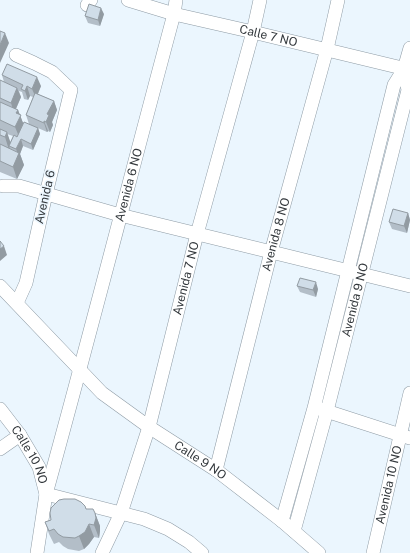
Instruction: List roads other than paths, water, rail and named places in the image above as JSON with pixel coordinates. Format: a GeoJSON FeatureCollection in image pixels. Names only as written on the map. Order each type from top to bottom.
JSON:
{"type":"FeatureCollection","features":[{"type":"Feature","properties":{"kind":"street","name":"Calle 7 NO"},"geometry":{"type":"LineString","coordinates":[[128,0],[174,14],[407,69]]}},
{"type":"Feature","properties":{"kind":"street","name":"Avenida 6 NO"},"geometry":{"type":"LineString","coordinates":[[80,371],[174,14],[176,0]]}},
{"type":"Feature","properties":{"kind":"street","name":"Avenida 7 NO"},"geometry":{"type":"LineString","coordinates":[[102,553],[121,513],[149,426],[197,234],[253,32],[260,0]]}},
{"type":"Feature","properties":{"kind":"street","name":"Avenida 8 NO"},"geometry":{"type":"LineString","coordinates":[[216,470],[271,252],[327,49],[338,0]]}},
{"type":"Feature","properties":{"kind":"street","name":"Avenida 9 NO"},"geometry":{"type":"LineString","coordinates":[[294,531],[327,412],[408,90],[407,69],[410,48]]}},
{"type":"Feature","properties":{"kind":"street","name":"Avenida 6"},"geometry":{"type":"LineString","coordinates":[[16,55],[34,62],[52,72],[71,90],[26,283],[17,303]]}},
{"type":"Feature","properties":{"kind":"street","name":"Avenida 9 NO"},"geometry":{"type":"LineString","coordinates":[[282,521],[314,408],[394,85],[407,69]]}},
{"type":"Feature","properties":{"kind":"street"},"geometry":{"type":"LineString","coordinates":[[3,186],[19,186],[120,215],[410,286]]}},
{"type":"Feature","properties":{"kind":"street","name":"Calle 9 NO"},"geometry":{"type":"LineString","coordinates":[[0,286],[102,393],[216,470],[282,521],[320,553]]}},
{"type":"Feature","properties":{"kind":"street"},"geometry":{"type":"LineString","coordinates":[[80,371],[46,494],[144,519],[168,529],[189,542],[202,553]]}},
{"type":"Feature","properties":{"kind":"street","name":"Avenida 10 NO"},"geometry":{"type":"LineString","coordinates":[[373,553],[405,436],[410,393]]}},
{"type":"Feature","properties":{"kind":"street","name":"Calle 10 NO"},"geometry":{"type":"LineString","coordinates":[[0,408],[20,435],[39,466],[46,494],[37,553]]}},
{"type":"Feature","properties":{"kind":"street"},"geometry":{"type":"LineString","coordinates":[[314,408],[405,436]]}},
{"type":"Feature","properties":{"kind":"street"},"geometry":{"type":"LineString","coordinates":[[0,449],[20,435]]}}]}
